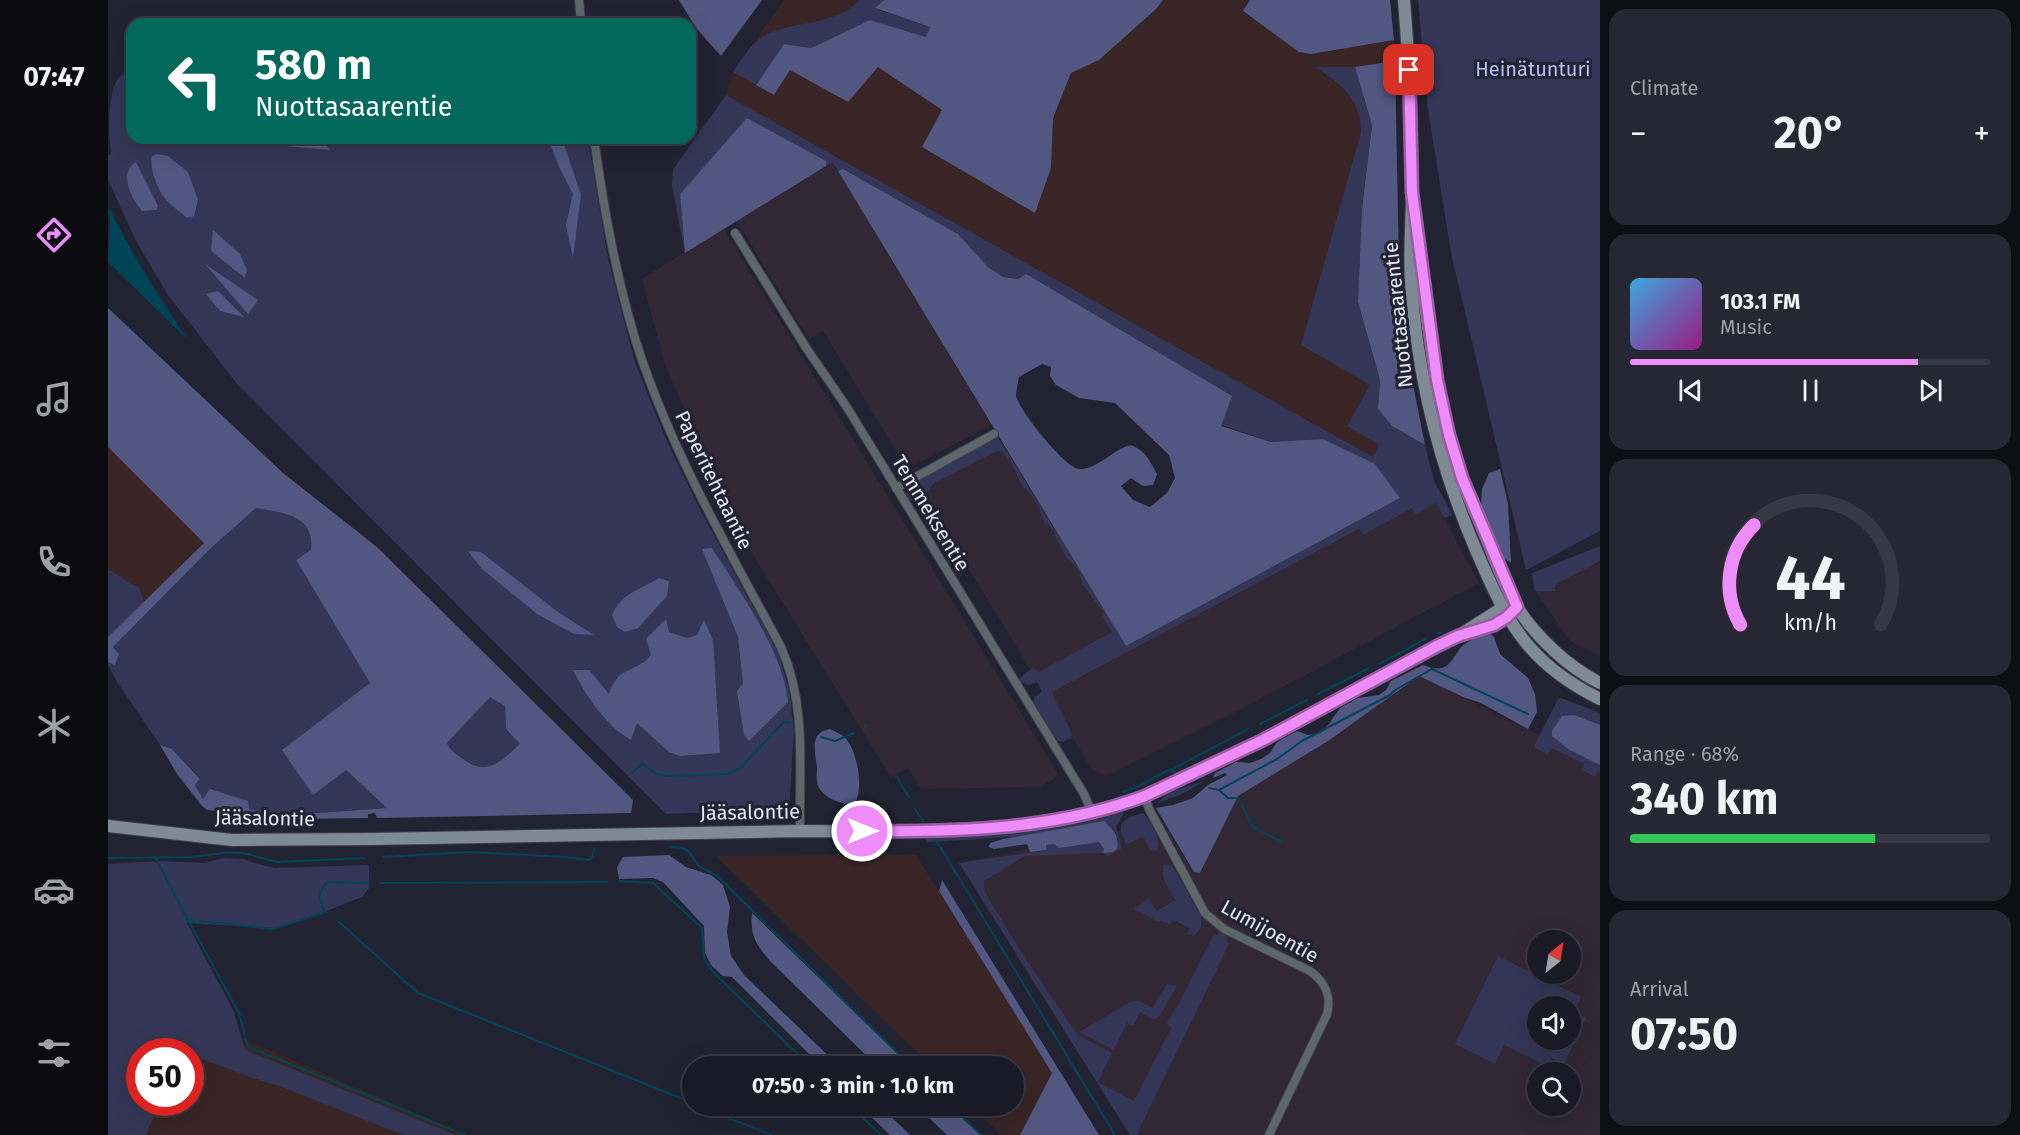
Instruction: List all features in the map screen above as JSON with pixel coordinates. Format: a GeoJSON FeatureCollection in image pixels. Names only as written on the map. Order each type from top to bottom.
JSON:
{"type":"FeatureCollection","features":[{"type":"Feature","properties":{"kind":"main road","name":"Nuottasaarentie"},"geometry":{"type":"LineString","coordinates":[[1404,0],[1410,91],[1411,280],[1423,384],[1439,450],[1460,512],[1505,613],[1523,640],[1551,669],[1565,681],[1600,699]]}},
{"type":"Feature","properties":{"kind":"main road","name":"Nuottasaarentie"},"geometry":{"type":"LineString","coordinates":[[1412,192],[1437,380],[1449,435],[1462,478],[1517,607],[1548,644],[1577,669],[1600,683]]}},
{"type":"Feature","properties":{"kind":"main road","name":"Jääsalontie"},"geometry":{"type":"LineString","coordinates":[[108,826],[232,840],[800,831],[918,832],[1031,825],[1092,813],[1145,796],[1263,740],[1517,607]]}},
{"type":"Feature","properties":{"kind":"street"},"geometry":{"type":"LineString","coordinates":[[579,0],[580,18]]}},
{"type":"Feature","properties":{"kind":"street","name":"Paperitehtaantie"},"geometry":{"type":"LineString","coordinates":[[595,144],[600,182],[624,298],[643,361],[674,441],[705,506],[781,647],[794,684],[800,732],[800,831]]}},
{"type":"Feature","properties":{"kind":"street","name":"Temmeksentie"},"geometry":{"type":"LineString","coordinates":[[735,233],[896,488],[1084,794],[1092,813]]}},
{"type":"Feature","properties":{"kind":"street"},"geometry":{"type":"LineString","coordinates":[[896,488],[994,434]]}},
{"type":"Feature","properties":{"kind":"street","name":"Lumijoentie"},"geometry":{"type":"LineString","coordinates":[[1145,796],[1149,809],[1205,913],[1224,929],[1310,971],[1320,978],[1326,989],[1329,998],[1327,1014],[1269,1135]]}},
{"type":"Feature","properties":{"kind":"shaded area"},"geometry":{"type":"Polygon","coordinates":[[[679,0],[762,0],[721,56],[696,28],[696,18],[690,18],[679,0]]]}},
{"type":"Feature","properties":{"kind":"shaded area"},"geometry":{"type":"Polygon","coordinates":[[[784,0],[860,0],[852,8],[830,19],[778,31],[753,44],[784,0]]]}},
{"type":"Feature","properties":{"kind":"shaded area"},"geometry":{"type":"Polygon","coordinates":[[[884,0],[1163,0],[1099,60],[1071,73],[1053,118],[1051,168],[1035,213],[922,147],[942,110],[878,67],[848,102],[790,70],[774,95],[756,85],[784,44],[811,48],[870,20],[926,37],[930,27],[875,8],[884,0]]]}},
{"type":"Feature","properties":{"kind":"shaded area"},"geometry":{"type":"Polygon","coordinates":[[[1163,0],[1250,0],[1243,12],[1311,54],[1394,40],[1395,61],[1355,67],[1316,68],[1353,98],[1361,117],[1361,132],[1301,345],[1370,385],[1347,426],[1379,445],[1373,457],[726,95],[733,72],[774,95],[790,70],[878,66],[942,111],[923,147],[1051,168],[1053,118],[1071,73],[1099,60],[1163,0]]]}},
{"type":"Feature","properties":{"kind":"shaded area"},"geometry":{"type":"Polygon","coordinates":[[[1250,0],[1390,0],[1394,40],[1311,54],[1299,52],[1243,11],[1250,0]]]}},
{"type":"Feature","properties":{"kind":"shaded area"},"geometry":{"type":"Polygon","coordinates":[[[1395,61],[1400,319],[1425,445],[1392,426],[1378,409],[1380,380],[1358,302],[1362,209],[1372,125],[1355,67],[1395,61]]]}},
{"type":"Feature","properties":{"kind":"shaded area"},"geometry":{"type":"Polygon","coordinates":[[[747,118],[826,161],[826,166],[685,253],[680,194],[747,118]]]}},
{"type":"Feature","properties":{"kind":"shaded area"},"geometry":{"type":"Polygon","coordinates":[[[265,144],[325,144],[330,150],[265,144]]]}},
{"type":"Feature","properties":{"kind":"shaded area"},"geometry":{"type":"Polygon","coordinates":[[[550,144],[564,144],[581,195],[573,258],[566,225],[573,194],[550,144]]]}},
{"type":"Feature","properties":{"kind":"shaded area"},"geometry":{"type":"Polygon","coordinates":[[[156,154],[168,156],[188,172],[198,200],[194,216],[187,218],[168,202],[161,192],[155,180],[151,161],[152,156],[156,154]]]}},
{"type":"Feature","properties":{"kind":"shaded area"},"geometry":{"type":"Polygon","coordinates":[[[136,162],[158,206],[156,210],[142,211],[128,186],[128,172],[136,162]]]}},
{"type":"Feature","properties":{"kind":"shaded area"},"geometry":{"type":"Polygon","coordinates":[[[833,162],[991,425],[915,465],[903,462],[823,331],[809,339],[736,220],[833,162]]]}},
{"type":"Feature","properties":{"kind":"shaded area"},"geometry":{"type":"Polygon","coordinates":[[[843,169],[958,234],[988,267],[1003,277],[1018,279],[1026,274],[1232,396],[1221,426],[1271,442],[1323,439],[1375,464],[1400,498],[1126,646],[838,171],[843,169]],[[1042,364],[1019,377],[1016,396],[1025,413],[1054,449],[1072,466],[1079,469],[1094,466],[1128,446],[1141,451],[1157,474],[1153,485],[1143,486],[1131,478],[1121,486],[1133,500],[1150,507],[1167,493],[1175,478],[1169,455],[1115,403],[1079,398],[1056,385],[1050,376],[1051,367],[1042,364]]]}},
{"type":"Feature","properties":{"kind":"shaded area"},"geometry":{"type":"Polygon","coordinates":[[[110,210],[147,276],[188,340],[108,262],[110,220],[108,211],[110,210]]]}},
{"type":"Feature","properties":{"kind":"shaded area"},"geometry":{"type":"Polygon","coordinates":[[[723,228],[1059,775],[1041,787],[921,789],[908,768],[891,777],[753,555],[691,425],[664,362],[642,279],[723,228]]]}},
{"type":"Feature","properties":{"kind":"shaded area"},"geometry":{"type":"Polygon","coordinates":[[[213,230],[240,254],[247,270],[245,278],[211,251],[213,230]]]}},
{"type":"Feature","properties":{"kind":"shaded area"},"geometry":{"type":"Polygon","coordinates":[[[205,264],[258,300],[248,314],[205,264]]]}},
{"type":"Feature","properties":{"kind":"shaded area"},"geometry":{"type":"Polygon","coordinates":[[[218,291],[244,317],[220,311],[206,294],[218,291]]]}},
{"type":"Feature","properties":{"kind":"shaded area"},"geometry":{"type":"Polygon","coordinates":[[[108,308],[283,473],[377,547],[633,800],[631,813],[377,818],[375,813],[368,814],[368,818],[294,819],[207,810],[177,774],[160,745],[172,749],[200,779],[195,785],[203,799],[210,789],[248,801],[249,810],[303,814],[387,808],[346,770],[313,795],[282,750],[370,683],[296,560],[311,550],[308,529],[286,514],[256,508],[210,549],[113,647],[119,654],[115,665],[108,662],[108,637],[204,543],[108,447],[108,308]],[[490,697],[447,743],[450,748],[463,759],[480,767],[494,765],[500,761],[520,744],[506,729],[505,706],[490,697]]]}},
{"type":"Feature","properties":{"kind":"shaded area"},"geometry":{"type":"Polygon","coordinates":[[[1001,441],[1120,635],[1044,676],[1032,672],[922,493],[926,482],[1001,441]]]}},
{"type":"Feature","properties":{"kind":"shaded area"},"geometry":{"type":"Polygon","coordinates":[[[108,447],[204,543],[108,638],[108,447]]]}},
{"type":"Feature","properties":{"kind":"shaded area"},"geometry":{"type":"Polygon","coordinates":[[[1500,469],[1508,504],[1511,563],[1502,557],[1481,505],[1482,489],[1489,473],[1500,469]]]}},
{"type":"Feature","properties":{"kind":"shaded area"},"geometry":{"type":"Polygon","coordinates":[[[1430,491],[1479,583],[1241,709],[1106,776],[1093,771],[1051,703],[1054,691],[1430,491]]]}},
{"type":"Feature","properties":{"kind":"shaded area"},"geometry":{"type":"Polygon","coordinates":[[[712,548],[759,622],[769,642],[778,662],[788,702],[749,741],[744,735],[737,691],[743,683],[738,637],[702,549],[712,548]]]}},
{"type":"Feature","properties":{"kind":"shaded area"},"geometry":{"type":"Polygon","coordinates":[[[468,551],[481,552],[558,612],[594,635],[574,634],[537,614],[482,569],[468,551]]]}},
{"type":"Feature","properties":{"kind":"shaded area"},"geometry":{"type":"Polygon","coordinates":[[[1600,561],[1600,656],[1570,641],[1535,591],[1555,591],[1555,585],[1600,561]]]}},
{"type":"Feature","properties":{"kind":"shaded area"},"geometry":{"type":"Polygon","coordinates":[[[659,578],[669,581],[667,596],[638,628],[625,632],[617,627],[612,615],[621,602],[659,578]]]}},
{"type":"Feature","properties":{"kind":"shaded area"},"geometry":{"type":"Polygon","coordinates":[[[666,619],[669,632],[687,638],[697,635],[704,620],[713,640],[720,753],[680,756],[669,752],[637,723],[631,740],[597,709],[573,670],[589,670],[609,694],[617,678],[646,661],[651,655],[646,639],[666,619]]]}},
{"type":"Feature","properties":{"kind":"shaded area"},"geometry":{"type":"Polygon","coordinates":[[[1489,632],[1494,637],[1500,654],[1528,678],[1535,694],[1537,712],[1528,729],[1481,703],[1419,676],[1328,741],[1238,796],[1200,873],[1194,872],[1156,808],[1193,798],[1208,785],[1227,775],[1225,773],[1213,778],[1215,773],[1236,762],[1250,763],[1261,759],[1270,753],[1277,742],[1297,731],[1308,735],[1320,733],[1340,708],[1358,698],[1379,695],[1386,690],[1391,681],[1423,665],[1433,668],[1446,666],[1466,643],[1489,632]]]}},
{"type":"Feature","properties":{"kind":"shaded area"},"geometry":{"type":"Polygon","coordinates":[[[1420,676],[1600,765],[1600,1135],[1130,1135],[959,863],[1163,821],[1193,872],[1200,873],[1238,796],[1328,741],[1420,676]]]}},
{"type":"Feature","properties":{"kind":"shaded area"},"geometry":{"type":"Polygon","coordinates":[[[1574,715],[1600,725],[1600,765],[1568,749],[1552,736],[1552,730],[1562,716],[1574,715]]]}},
{"type":"Feature","properties":{"kind":"shaded area"},"geometry":{"type":"Polygon","coordinates":[[[830,729],[844,737],[854,753],[859,791],[854,805],[829,797],[818,786],[816,738],[823,731],[830,729]]]}},
{"type":"Feature","properties":{"kind":"shaded area"},"geometry":{"type":"Polygon","coordinates":[[[1104,821],[1116,837],[1117,849],[1113,852],[1103,853],[1104,849],[1099,842],[1059,848],[1054,844],[1046,845],[1046,850],[1030,852],[1027,844],[994,849],[989,847],[990,843],[1003,839],[1104,821]]]}},
{"type":"Feature","properties":{"kind":"shaded area"},"geometry":{"type":"Polygon","coordinates":[[[669,855],[686,867],[711,875],[723,885],[730,907],[727,932],[731,956],[744,975],[829,1056],[811,1056],[732,977],[723,976],[711,965],[705,953],[704,926],[663,882],[653,878],[619,879],[617,867],[623,857],[669,855]]]}},
{"type":"Feature","properties":{"kind":"shaded area"},"geometry":{"type":"Polygon","coordinates":[[[916,855],[1053,1073],[1020,1135],[1001,1135],[981,1116],[1024,1116],[1024,1056],[921,1056],[716,856],[916,855]]]}},
{"type":"Feature","properties":{"kind":"shaded area"},"geometry":{"type":"Polygon","coordinates":[[[942,880],[1099,1135],[1020,1135],[1052,1073],[939,891],[942,880]]]}},
{"type":"Feature","properties":{"kind":"shaded area"},"geometry":{"type":"Polygon","coordinates":[[[752,913],[900,1056],[867,1056],[771,962],[758,945],[753,934],[752,913]]]}},
{"type":"Feature","properties":{"kind":"shaded area"},"geometry":{"type":"Polygon","coordinates":[[[146,997],[467,1135],[108,1135],[108,1073],[146,997]]]}},
{"type":"Feature","properties":{"kind":"shaded area"},"geometry":{"type":"Polygon","coordinates":[[[870,1116],[890,1116],[910,1135],[890,1135],[870,1116]]]}},
{"type":"Feature","properties":{"kind":"shaded area"},"geometry":{"type":"Polygon","coordinates":[[[927,1116],[961,1116],[981,1135],[947,1135],[927,1116]]]}},
{"type":"Feature","properties":{"kind":"green space"},"geometry":{"type":"Polygon","coordinates":[[[860,0],[884,0],[876,9],[930,27],[926,37],[870,20],[811,48],[784,44],[756,85],[733,72],[750,47],[764,36],[788,27],[837,15],[860,0]]]}},
{"type":"Feature","properties":{"kind":"green space","name":"Heinätunturi"},"geometry":{"type":"Polygon","coordinates":[[[1418,0],[1600,0],[1600,531],[1526,570],[1451,253],[1427,103],[1418,0]]]}},
{"type":"Feature","properties":{"kind":"green space"},"geometry":{"type":"Polygon","coordinates":[[[1315,67],[1355,67],[1372,125],[1362,209],[1358,302],[1380,380],[1378,409],[1392,426],[1425,445],[1434,481],[1452,514],[1444,518],[1436,503],[1416,515],[1412,508],[1363,535],[1359,529],[1054,691],[1053,696],[1070,729],[1072,738],[1063,742],[1058,741],[1033,702],[1042,691],[1037,682],[1029,685],[1020,682],[1019,679],[1033,667],[1039,672],[1112,632],[1103,618],[1103,611],[1082,584],[1078,569],[1067,559],[1050,526],[1046,525],[1037,503],[1021,484],[1011,463],[1001,451],[933,484],[920,498],[910,501],[906,495],[910,485],[998,437],[1126,646],[1400,498],[1323,439],[1271,442],[1221,425],[1231,396],[1018,279],[1003,277],[988,267],[958,234],[843,169],[838,171],[833,163],[826,166],[825,161],[748,119],[680,194],[685,253],[672,186],[673,169],[691,144],[696,144],[696,137],[726,95],[1373,457],[1379,445],[1347,426],[1370,385],[1301,345],[1361,132],[1360,120],[1353,101],[1348,93],[1315,67]]]}},
{"type":"Feature","properties":{"kind":"green space"},"geometry":{"type":"Polygon","coordinates":[[[126,74],[126,144],[589,144],[608,259],[635,363],[668,444],[700,510],[778,652],[789,689],[794,732],[789,809],[666,814],[238,385],[168,295],[136,241],[108,180],[108,156],[111,154],[109,128],[111,98],[116,82],[126,74]]]}},
{"type":"Feature","properties":{"kind":"green space"},"geometry":{"type":"Polygon","coordinates":[[[256,508],[286,514],[302,523],[308,530],[311,551],[296,560],[370,683],[283,750],[346,770],[388,808],[303,814],[249,810],[203,799],[195,785],[200,778],[172,749],[160,745],[108,665],[108,662],[115,664],[119,654],[113,647],[210,549],[256,508]]]}},
{"type":"Feature","properties":{"kind":"green space"},"geometry":{"type":"Polygon","coordinates":[[[1600,546],[1600,561],[1555,585],[1555,591],[1535,591],[1532,573],[1600,546]]]}},
{"type":"Feature","properties":{"kind":"green space"},"geometry":{"type":"Polygon","coordinates":[[[108,570],[139,587],[144,602],[108,638],[108,570]]]}},
{"type":"Feature","properties":{"kind":"green space"},"geometry":{"type":"Polygon","coordinates":[[[490,696],[505,705],[506,729],[520,744],[494,765],[480,767],[463,759],[447,743],[490,696]]]}},
{"type":"Feature","properties":{"kind":"green space"},"geometry":{"type":"Polygon","coordinates":[[[1561,698],[1600,713],[1600,772],[1598,771],[1595,777],[1582,770],[1584,764],[1552,748],[1548,755],[1535,748],[1558,699],[1561,698]]]}},
{"type":"Feature","properties":{"kind":"green space"},"geometry":{"type":"Polygon","coordinates":[[[1204,781],[1184,793],[1157,804],[1167,793],[1204,781]]]}},
{"type":"Feature","properties":{"kind":"green space"},"geometry":{"type":"Polygon","coordinates":[[[1123,809],[1123,815],[1116,827],[1122,848],[1108,856],[1103,853],[1025,856],[984,881],[985,892],[996,911],[1078,1035],[1112,1053],[1098,1082],[1134,1101],[1171,1028],[1167,1023],[1213,936],[1221,933],[1226,936],[1229,944],[1138,1132],[1139,1135],[1130,1135],[959,863],[1046,850],[1046,845],[1054,844],[1059,848],[1099,842],[1104,849],[1117,849],[1118,839],[1029,836],[928,842],[923,836],[1049,827],[1123,809]]]}},
{"type":"Feature","properties":{"kind":"green space"},"geometry":{"type":"Polygon","coordinates":[[[1143,813],[1158,837],[1156,851],[1150,850],[1144,838],[1139,838],[1127,845],[1123,838],[1122,823],[1143,813]]]}},
{"type":"Feature","properties":{"kind":"green space"},"geometry":{"type":"Polygon","coordinates":[[[223,858],[244,859],[275,868],[369,865],[369,888],[362,897],[319,914],[274,928],[187,923],[234,1012],[245,1050],[456,1135],[403,1135],[282,1087],[204,1060],[204,1038],[126,1038],[126,1116],[154,1116],[146,1135],[108,1135],[108,864],[161,861],[205,863],[223,858]]]}},
{"type":"Feature","properties":{"kind":"green space"},"geometry":{"type":"Polygon","coordinates":[[[1164,864],[1173,867],[1201,916],[1201,928],[1194,936],[1187,934],[1190,928],[1173,920],[1170,925],[1160,920],[1159,922],[1134,909],[1149,898],[1157,911],[1175,900],[1164,878],[1164,864]]]}},
{"type":"Feature","properties":{"kind":"green space"},"geometry":{"type":"Polygon","coordinates":[[[1498,956],[1527,970],[1527,984],[1555,984],[1579,996],[1527,996],[1527,1050],[1571,1050],[1565,1062],[1551,1058],[1549,1062],[1539,1062],[1504,1045],[1495,1064],[1455,1044],[1498,956]]]}},
{"type":"Feature","properties":{"kind":"green space"},"geometry":{"type":"Polygon","coordinates":[[[1167,984],[1177,986],[1159,1017],[1154,1020],[1140,1012],[1133,1026],[1127,1023],[1114,1050],[1079,1032],[1130,1002],[1139,1001],[1153,1008],[1167,984]]]}},
{"type":"Feature","properties":{"kind":"green space"},"geometry":{"type":"Polygon","coordinates":[[[1581,1016],[1586,1018],[1581,1028],[1581,1016]]]}},
{"type":"Feature","properties":{"kind":"waterway"},"geometry":{"type":"LineString","coordinates":[[1379,664],[1426,639]]}},
{"type":"Feature","properties":{"kind":"waterway"},"geometry":{"type":"LineString","coordinates":[[1318,694],[1369,668]]}},
{"type":"Feature","properties":{"kind":"waterway"},"geometry":{"type":"LineString","coordinates":[[1219,790],[1277,759],[1302,741],[1390,695],[1432,669],[1528,714]]}},
{"type":"Feature","properties":{"kind":"waterway"},"geometry":{"type":"LineString","coordinates":[[1260,724],[1307,700]]}},
{"type":"Feature","properties":{"kind":"waterway"},"geometry":{"type":"LineString","coordinates":[[632,773],[642,764],[657,774],[666,776],[727,774],[742,766],[784,722],[790,723]]}},
{"type":"Feature","properties":{"kind":"waterway"},"geometry":{"type":"LineString","coordinates":[[1171,770],[1248,729]]}},
{"type":"Feature","properties":{"kind":"waterway"},"geometry":{"type":"LineString","coordinates":[[821,737],[835,741],[854,733]]}},
{"type":"Feature","properties":{"kind":"waterway"},"geometry":{"type":"LineString","coordinates":[[1123,792],[1168,770],[1178,773]]}},
{"type":"Feature","properties":{"kind":"waterway"},"geometry":{"type":"LineString","coordinates":[[896,776],[909,797]]}},
{"type":"Feature","properties":{"kind":"waterway"},"geometry":{"type":"LineString","coordinates":[[1209,788],[1219,790],[1228,798],[1236,798],[1240,801]]}},
{"type":"Feature","properties":{"kind":"waterway"},"geometry":{"type":"LineString","coordinates":[[1242,805],[1253,827],[1282,842]]}},
{"type":"Feature","properties":{"kind":"waterway"},"geometry":{"type":"LineString","coordinates":[[915,809],[924,822]]}},
{"type":"Feature","properties":{"kind":"waterway"},"geometry":{"type":"LineString","coordinates":[[936,840],[1115,1135]]}},
{"type":"Feature","properties":{"kind":"waterway"},"geometry":{"type":"LineString","coordinates":[[670,847],[688,851],[698,865],[716,875],[901,1056]]}},
{"type":"Feature","properties":{"kind":"waterway"},"geometry":{"type":"LineString","coordinates":[[383,857],[470,852],[588,860],[592,858],[594,849]]}},
{"type":"Feature","properties":{"kind":"waterway"},"geometry":{"type":"LineString","coordinates":[[108,858],[193,857],[228,852],[248,854],[276,862],[365,858]]}},
{"type":"Feature","properties":{"kind":"waterway"},"geometry":{"type":"LineString","coordinates":[[155,857],[188,920],[273,929],[326,912]]}},
{"type":"Feature","properties":{"kind":"waterway"},"geometry":{"type":"LineString","coordinates":[[619,881],[653,883],[702,928],[704,959],[712,971],[800,1056]]}},
{"type":"Feature","properties":{"kind":"waterway"},"geometry":{"type":"LineString","coordinates":[[327,913],[322,905],[320,893],[328,882],[368,883]]}},
{"type":"Feature","properties":{"kind":"waterway"},"geometry":{"type":"LineString","coordinates":[[380,883],[607,882]]}},
{"type":"Feature","properties":{"kind":"waterway"},"geometry":{"type":"LineString","coordinates":[[188,920],[239,1013],[248,1047],[465,1135]]}},
{"type":"Feature","properties":{"kind":"waterway"},"geometry":{"type":"LineString","coordinates":[[339,922],[418,993],[682,1099]]}},
{"type":"Feature","properties":{"kind":"waterway"},"geometry":{"type":"LineString","coordinates":[[724,1116],[772,1135]]}},
{"type":"Feature","properties":{"kind":"waterway"},"geometry":{"type":"LineString","coordinates":[[861,1116],[881,1135]]}},
{"type":"Feature","properties":{"kind":"waterway"},"geometry":{"type":"LineString","coordinates":[[961,1116],[981,1135]]}},
{"type":"Feature","properties":{"kind":"route"},"geometry":{"type":"LineString","coordinates":[[862,831],[918,832],[1031,825],[1124,804],[1263,740],[1458,636],[1494,625],[1517,607],[1462,478],[1449,435],[1437,380],[1412,192],[1409,70]]}}]}
